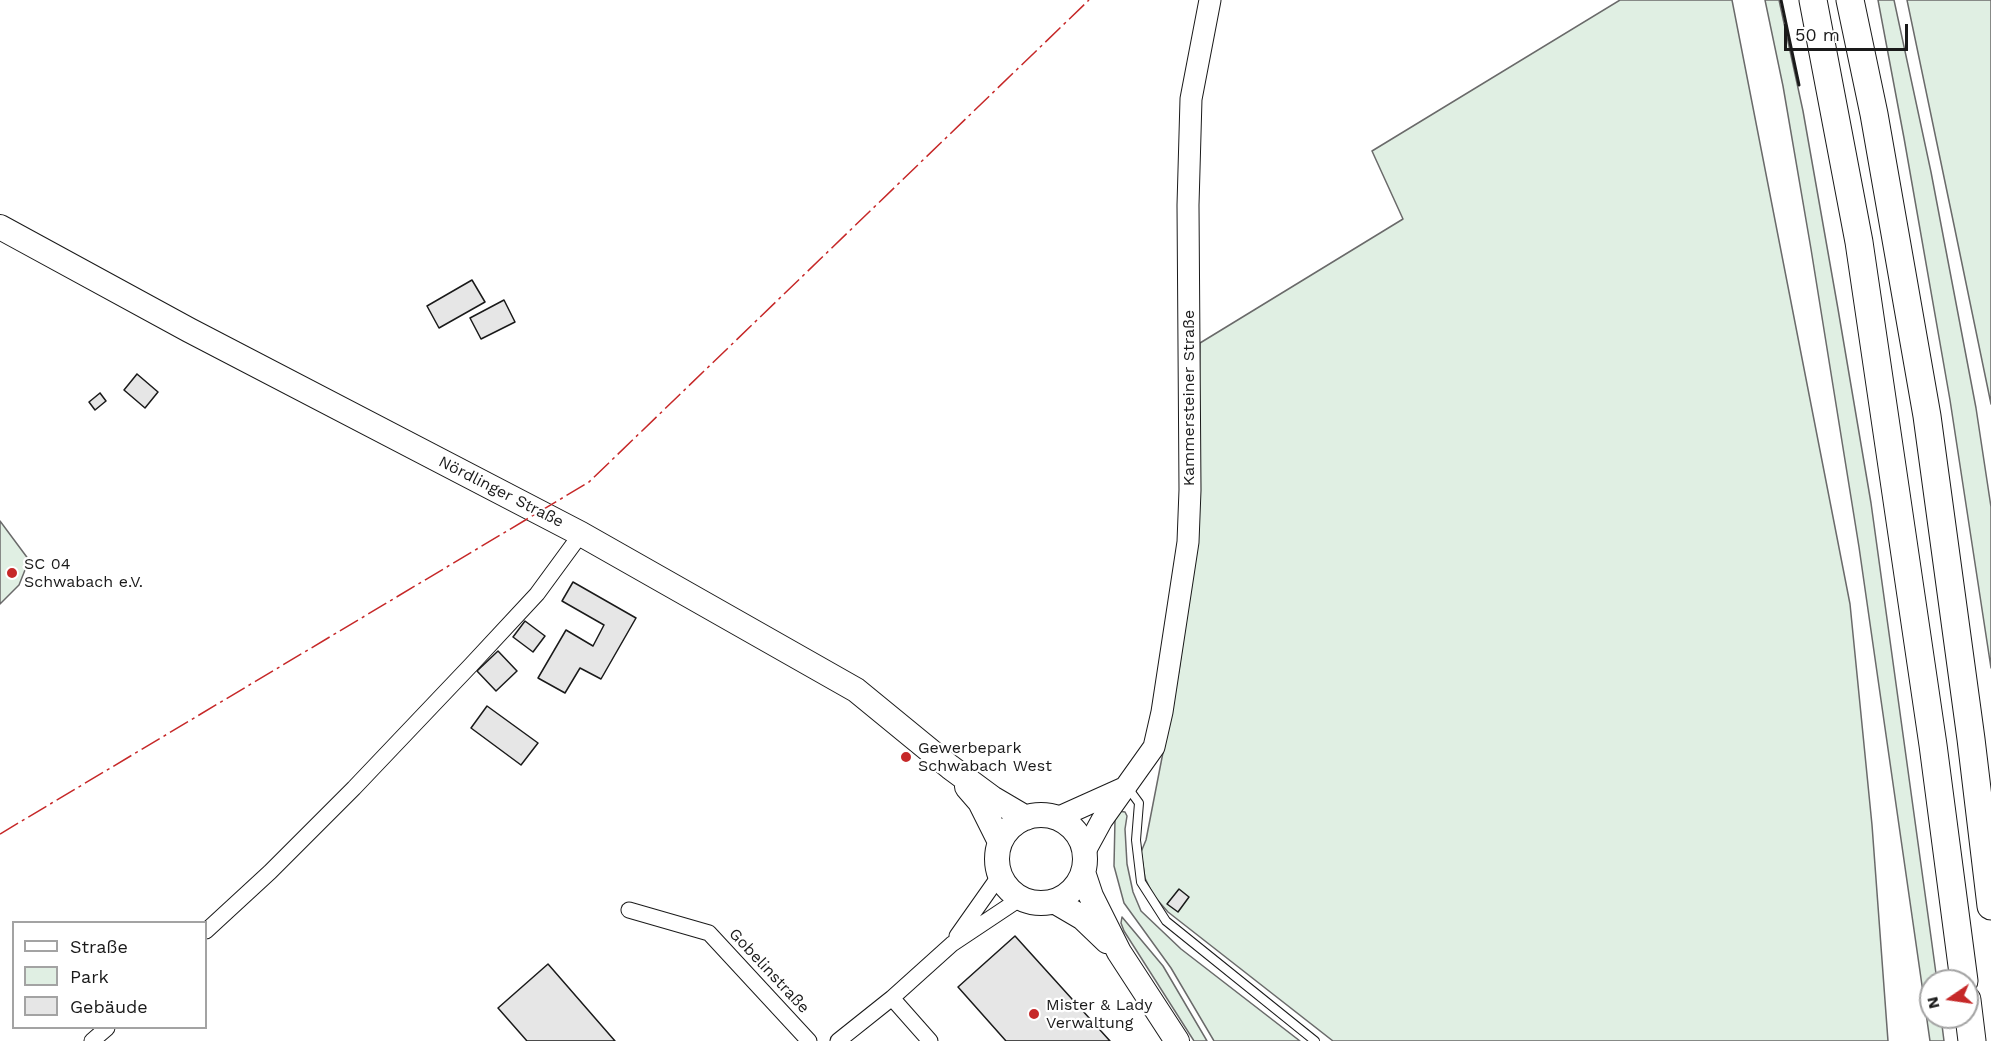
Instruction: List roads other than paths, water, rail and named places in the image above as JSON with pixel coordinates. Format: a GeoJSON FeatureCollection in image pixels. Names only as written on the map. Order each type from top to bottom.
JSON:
{"type":"FeatureCollection","features":[{"type":"Feature","properties":{"kind":"highway"},"geometry":{"type":"LineString","coordinates":[[1813,0],[1863,265],[1962,969]]}},
{"type":"Feature","properties":{"kind":"highway"},"geometry":{"type":"LineString","coordinates":[[1850,0],[1874,114],[1927,416],[1991,906]]}},
{"type":"Feature","properties":{"kind":"main road","name":"Nördlinger Straße"},"geometry":{"type":"LineString","coordinates":[[0,226],[189,330],[581,534]]}},
{"type":"Feature","properties":{"kind":"main road"},"geometry":{"type":"LineString","coordinates":[[581,534],[856,690],[950,767],[992,798],[1026,818]]}},
{"type":"Feature","properties":{"kind":"main road"},"geometry":{"type":"LineString","coordinates":[[950,767],[980,802],[1000,842]]}},
{"type":"Feature","properties":{"kind":"main road"},"geometry":{"type":"LineString","coordinates":[[1084,862],[1077,885],[1067,895],[1043,903],[1021,898],[1012,892],[1000,875],[997,864],[1000,842],[1015,823],[1026,818],[1047,815],[1067,824],[1081,842],[1091,896],[1119,952],[1177,1041]]}},
{"type":"Feature","properties":{"kind":"main road"},"geometry":{"type":"LineString","coordinates":[[1054,901],[1083,918],[1119,952]]}},
{"type":"Feature","properties":{"kind":"street","name":"Kammersteiner Straße"},"geometry":{"type":"LineString","coordinates":[[1084,862],[1102,820],[1154,747],[1162,712],[1188,542],[1190,478],[1188,205],[1191,99],[1210,0]]}},
{"type":"Feature","properties":{"kind":"street","name":"Nördlinger Straße"},"geometry":{"type":"LineString","coordinates":[[207,930],[270,872],[354,788],[471,665],[537,594],[581,534]]}},
{"type":"Feature","properties":{"kind":"street"},"geometry":{"type":"LineString","coordinates":[[1057,818],[1127,787]]}},
{"type":"Feature","properties":{"kind":"street"},"geometry":{"type":"LineString","coordinates":[[951,944],[1000,875]]}},
{"type":"Feature","properties":{"kind":"street"},"geometry":{"type":"LineString","coordinates":[[838,1041],[892,998],[951,944],[1021,898]]}},
{"type":"Feature","properties":{"kind":"street","name":"Gobelinstraße"},"geometry":{"type":"LineString","coordinates":[[629,909],[709,933],[809,1041]]}},
{"type":"Feature","properties":{"kind":"street"},"geometry":{"type":"LineString","coordinates":[[892,998],[930,1041]]}},
{"type":"Feature","properties":{"kind":"street"},"geometry":{"type":"LineString","coordinates":[[92,1041],[106,1029]]}},
{"type":"Feature","properties":{"kind":"lane"},"geometry":{"type":"LineString","coordinates":[[1127,787],[1139,803],[1136,840],[1141,882],[1166,921],[1316,1041]]}},
{"type":"Feature","properties":{"kind":"place","name":"SC 04 Schwabach e.V."},"geometry":{"type":"Point","coordinates":[12,573]}},
{"type":"Feature","properties":{"kind":"place","name":"Gewerbepark Schwabach West"},"geometry":{"type":"Point","coordinates":[906,757]}},
{"type":"Feature","properties":{"kind":"place","name":"Mister & Lady Verwaltung"},"geometry":{"type":"Point","coordinates":[1034,1014]}}]}
